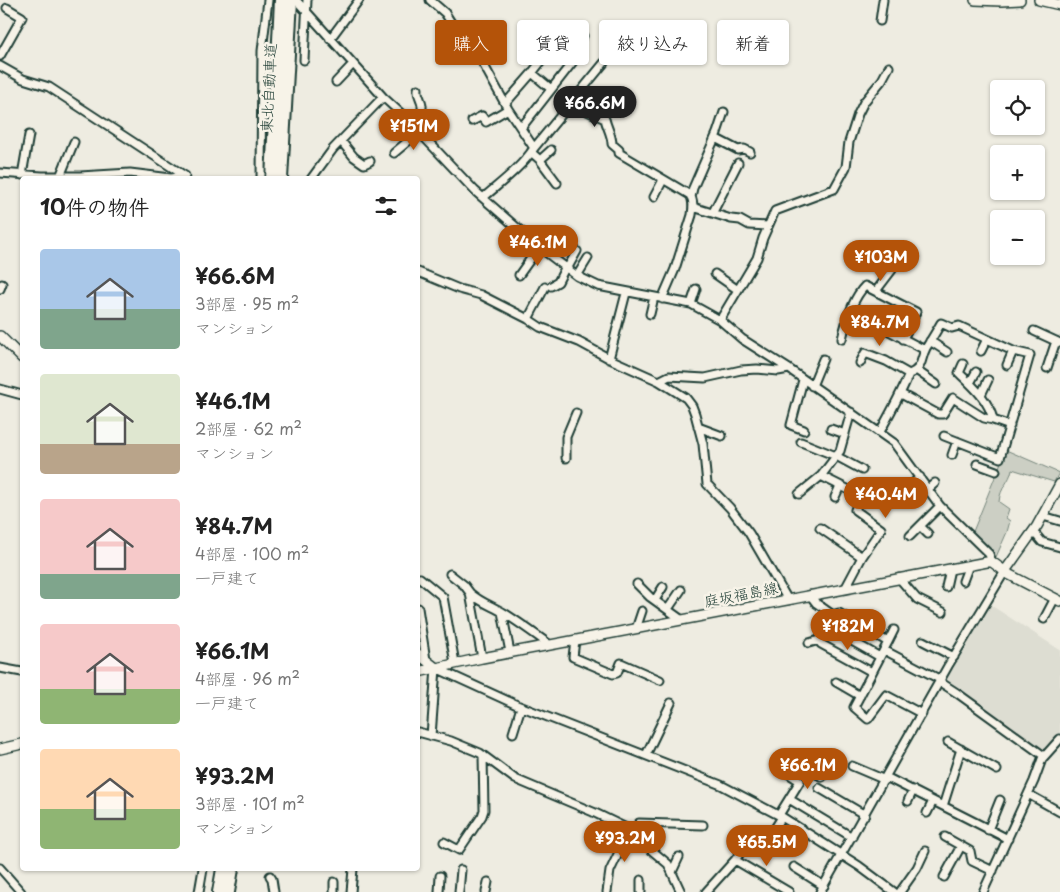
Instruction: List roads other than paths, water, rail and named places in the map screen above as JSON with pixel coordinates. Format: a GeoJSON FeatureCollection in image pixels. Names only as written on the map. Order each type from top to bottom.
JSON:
{"type":"FeatureCollection","features":[{"type":"Feature","properties":{"kind":"highway","name":"東北自動車道"},"geometry":{"type":"LineString","coordinates":[[272,176],[281,0]]}},
{"type":"Feature","properties":{"kind":"highway","name":"東北自動車道"},"geometry":{"type":"LineString","coordinates":[[281,176],[294,1]]}},
{"type":"Feature","properties":{"kind":"highway"},"geometry":{"type":"LineString","coordinates":[[219,892],[223,871]]}},
{"type":"Feature","properties":{"kind":"highway"},"geometry":{"type":"LineString","coordinates":[[228,892],[232,871]]}},
{"type":"Feature","properties":{"kind":"main road"},"geometry":{"type":"LineString","coordinates":[[974,0],[1020,0]]}},
{"type":"Feature","properties":{"kind":"main road"},"geometry":{"type":"LineString","coordinates":[[1039,0],[1060,5]]}},
{"type":"Feature","properties":{"kind":"main road"},"geometry":{"type":"LineString","coordinates":[[0,336],[20,356]]}},
{"type":"Feature","properties":{"kind":"main road"},"geometry":{"type":"LineString","coordinates":[[1004,571],[1043,516],[1060,484]]}},
{"type":"Feature","properties":{"kind":"main road"},"geometry":{"type":"LineString","coordinates":[[992,562],[1004,571],[1057,600]]}},
{"type":"Feature","properties":{"kind":"main road","name":"庭坂福島線"},"geometry":{"type":"LineString","coordinates":[[420,672],[510,652],[992,562]]}},
{"type":"Feature","properties":{"kind":"main road"},"geometry":{"type":"LineString","coordinates":[[420,656],[436,668]]}},
{"type":"Feature","properties":{"kind":"main road"},"geometry":{"type":"LineString","coordinates":[[0,749],[20,744]]}},
{"type":"Feature","properties":{"kind":"street"},"geometry":{"type":"LineString","coordinates":[[261,176],[262,52],[268,0]]}},
{"type":"Feature","properties":{"kind":"street"},"geometry":{"type":"LineString","coordinates":[[304,60],[308,0]]}},
{"type":"Feature","properties":{"kind":"street"},"geometry":{"type":"LineString","coordinates":[[330,39],[359,0]]}},
{"type":"Feature","properties":{"kind":"street"},"geometry":{"type":"LineString","coordinates":[[430,0],[445,13],[460,36],[482,60],[533,150],[557,183]]}},
{"type":"Feature","properties":{"kind":"street"},"geometry":{"type":"LineString","coordinates":[[880,21],[883,0]]}},
{"type":"Feature","properties":{"kind":"street"},"geometry":{"type":"LineString","coordinates":[[294,1],[308,12],[382,97],[483,198],[538,247],[578,276],[598,286],[626,293],[691,304],[720,320],[742,339],[880,432],[899,448],[940,506],[989,554],[992,562]]}},
{"type":"Feature","properties":{"kind":"street"},"geometry":{"type":"LineString","coordinates":[[0,56],[22,17],[7,8]]}},
{"type":"Feature","properties":{"kind":"street"},"geometry":{"type":"LineString","coordinates":[[336,82],[353,64]]}},
{"type":"Feature","properties":{"kind":"street"},"geometry":{"type":"LineString","coordinates":[[472,122],[482,116],[486,122],[507,106],[538,65]]}},
{"type":"Feature","properties":{"kind":"street"},"geometry":{"type":"LineString","coordinates":[[521,128],[570,65]]}},
{"type":"Feature","properties":{"kind":"street"},"geometry":{"type":"LineString","coordinates":[[483,198],[507,178],[533,150],[602,65]]}},
{"type":"Feature","properties":{"kind":"street"},"geometry":{"type":"LineString","coordinates":[[0,66],[23,79],[49,87],[182,176]]}},
{"type":"Feature","properties":{"kind":"street"},"geometry":{"type":"LineString","coordinates":[[720,320],[757,258],[768,226],[778,209],[834,189],[846,167],[854,122],[864,102],[882,80],[889,67]]}},
{"type":"Feature","properties":{"kind":"street"},"geometry":{"type":"LineString","coordinates":[[532,73],[552,89]]}},
{"type":"Feature","properties":{"kind":"street"},"geometry":{"type":"LineString","coordinates":[[394,153],[417,130],[422,110],[418,89]]}},
{"type":"Feature","properties":{"kind":"street"},"geometry":{"type":"LineString","coordinates":[[314,176],[325,159],[382,97]]}},
{"type":"Feature","properties":{"kind":"street"},"geometry":{"type":"LineString","coordinates":[[571,104],[605,119],[606,127],[612,137],[612,144],[619,150],[619,153],[691,197]]}},
{"type":"Feature","properties":{"kind":"street"},"geometry":{"type":"LineString","coordinates":[[662,299],[675,269],[692,215],[691,197],[693,188],[724,112]]}},
{"type":"Feature","properties":{"kind":"street"},"geometry":{"type":"LineString","coordinates":[[22,175],[29,135]]}},
{"type":"Feature","properties":{"kind":"street"},"geometry":{"type":"LineString","coordinates":[[715,138],[738,150],[750,152]]}},
{"type":"Feature","properties":{"kind":"street"},"geometry":{"type":"LineString","coordinates":[[341,141],[354,157],[364,164],[370,161]]}},
{"type":"Feature","properties":{"kind":"street"},"geometry":{"type":"LineString","coordinates":[[61,176],[74,142]]}},
{"type":"Feature","properties":{"kind":"street"},"geometry":{"type":"LineString","coordinates":[[540,160],[552,150]]}},
{"type":"Feature","properties":{"kind":"street"},"geometry":{"type":"LineString","coordinates":[[713,212],[738,163]]}},
{"type":"Feature","properties":{"kind":"street"},"geometry":{"type":"LineString","coordinates":[[0,173],[35,176]]}},
{"type":"Feature","properties":{"kind":"street"},"geometry":{"type":"LineString","coordinates":[[98,176],[130,173],[155,176]]}},
{"type":"Feature","properties":{"kind":"street"},"geometry":{"type":"LineString","coordinates":[[654,197],[663,180]]}},
{"type":"Feature","properties":{"kind":"street"},"geometry":{"type":"LineString","coordinates":[[693,207],[740,220],[749,225],[768,226]]}},
{"type":"Feature","properties":{"kind":"street"},"geometry":{"type":"LineString","coordinates":[[519,275],[538,247]]}},
{"type":"Feature","properties":{"kind":"street"},"geometry":{"type":"LineString","coordinates":[[528,319],[548,286],[558,282],[577,251]]}},
{"type":"Feature","properties":{"kind":"street"},"geometry":{"type":"LineString","coordinates":[[578,276],[588,258]]}},
{"type":"Feature","properties":{"kind":"street"},"geometry":{"type":"LineString","coordinates":[[876,292],[892,270]]}},
{"type":"Feature","properties":{"kind":"street"},"geometry":{"type":"LineString","coordinates":[[420,273],[459,289],[481,295],[540,327],[590,347],[609,359],[659,381],[680,393],[690,402],[696,414],[705,455],[707,484],[730,508],[749,533],[788,600]]}},
{"type":"Feature","properties":{"kind":"street"},"geometry":{"type":"LineString","coordinates":[[715,274],[738,290]]}},
{"type":"Feature","properties":{"kind":"street"},"geometry":{"type":"LineString","coordinates":[[842,339],[846,320],[858,292],[865,286],[916,312],[904,339]]}},
{"type":"Feature","properties":{"kind":"street"},"geometry":{"type":"LineString","coordinates":[[691,304],[696,289]]}},
{"type":"Feature","properties":{"kind":"street"},"geometry":{"type":"LineString","coordinates":[[609,359],[626,293]]}},
{"type":"Feature","properties":{"kind":"street"},"geometry":{"type":"LineString","coordinates":[[650,314],[654,297]]}},
{"type":"Feature","properties":{"kind":"street"},"geometry":{"type":"LineString","coordinates":[[851,311],[925,350]]}},
{"type":"Feature","properties":{"kind":"street"},"geometry":{"type":"LineString","coordinates":[[880,432],[913,372],[923,360],[925,350],[940,323],[952,328],[958,326],[1013,351],[1030,356],[1000,458],[944,436]]}},
{"type":"Feature","properties":{"kind":"street"},"geometry":{"type":"LineString","coordinates":[[1034,331],[1058,342],[1048,368]]}},
{"type":"Feature","properties":{"kind":"street"},"geometry":{"type":"LineString","coordinates":[[981,352],[988,339]]}},
{"type":"Feature","properties":{"kind":"street"},"geometry":{"type":"LineString","coordinates":[[930,340],[947,352]]}},
{"type":"Feature","properties":{"kind":"street"},"geometry":{"type":"LineString","coordinates":[[1007,365],[1013,351]]}},
{"type":"Feature","properties":{"kind":"street"},"geometry":{"type":"LineString","coordinates":[[860,363],[865,353],[913,372],[936,384]]}},
{"type":"Feature","properties":{"kind":"street"},"geometry":{"type":"LineString","coordinates":[[812,386],[823,359]]}},
{"type":"Feature","properties":{"kind":"street"},"geometry":{"type":"LineString","coordinates":[[963,364],[959,373],[981,394],[992,414],[993,420]]}},
{"type":"Feature","properties":{"kind":"street"},"geometry":{"type":"LineString","coordinates":[[659,381],[668,376],[705,378],[741,370],[778,371],[788,369]]}},
{"type":"Feature","properties":{"kind":"street"},"geometry":{"type":"LineString","coordinates":[[970,383],[976,372]]}},
{"type":"Feature","properties":{"kind":"street"},"geometry":{"type":"LineString","coordinates":[[804,380],[791,425],[804,430]]}},
{"type":"Feature","properties":{"kind":"street"},"geometry":{"type":"LineString","coordinates":[[981,394],[988,380]]}},
{"type":"Feature","properties":{"kind":"street"},"geometry":{"type":"LineString","coordinates":[[0,389],[20,394]]}},
{"type":"Feature","properties":{"kind":"street"},"geometry":{"type":"LineString","coordinates":[[901,394],[938,414],[943,414],[953,398],[984,418],[1010,426]]}},
{"type":"Feature","properties":{"kind":"street"},"geometry":{"type":"LineString","coordinates":[[799,494],[821,476],[842,447],[851,412]]}},
{"type":"Feature","properties":{"kind":"street"},"geometry":{"type":"LineString","coordinates":[[566,458],[566,437],[576,413]]}},
{"type":"Feature","properties":{"kind":"street"},"geometry":{"type":"LineString","coordinates":[[698,427],[722,436]]}},
{"type":"Feature","properties":{"kind":"street"},"geometry":{"type":"LineString","coordinates":[[831,428],[845,434]]}},
{"type":"Feature","properties":{"kind":"street"},"geometry":{"type":"LineString","coordinates":[[952,455],[957,441]]}},
{"type":"Feature","properties":{"kind":"street"},"geometry":{"type":"LineString","coordinates":[[801,442],[836,456],[862,470]]}},
{"type":"Feature","properties":{"kind":"street"},"geometry":{"type":"LineString","coordinates":[[977,464],[996,471]]}},
{"type":"Feature","properties":{"kind":"street"},"geometry":{"type":"LineString","coordinates":[[821,476],[861,496],[855,510],[881,529],[862,557],[845,589]]}},
{"type":"Feature","properties":{"kind":"street"},"geometry":{"type":"LineString","coordinates":[[897,487],[901,490],[906,490],[920,477]]}},
{"type":"Feature","properties":{"kind":"street"},"geometry":{"type":"LineString","coordinates":[[928,489],[936,483]]}},
{"type":"Feature","properties":{"kind":"street"},"geometry":{"type":"LineString","coordinates":[[834,497],[840,486]]}},
{"type":"Feature","properties":{"kind":"street"},"geometry":{"type":"LineString","coordinates":[[910,536],[940,506]]}},
{"type":"Feature","properties":{"kind":"street"},"geometry":{"type":"LineString","coordinates":[[1043,516],[1060,521]]}},
{"type":"Feature","properties":{"kind":"street"},"geometry":{"type":"LineString","coordinates":[[920,526],[928,534]]}},
{"type":"Feature","properties":{"kind":"street"},"geometry":{"type":"LineString","coordinates":[[820,528],[862,557]]}},
{"type":"Feature","properties":{"kind":"street"},"geometry":{"type":"LineString","coordinates":[[1032,533],[1042,542],[1060,547]]}},
{"type":"Feature","properties":{"kind":"street"},"geometry":{"type":"LineString","coordinates":[[963,581],[969,565]]}},
{"type":"Feature","properties":{"kind":"street"},"geometry":{"type":"LineString","coordinates":[[946,586],[950,569]]}},
{"type":"Feature","properties":{"kind":"street"},"geometry":{"type":"LineString","coordinates":[[794,867],[822,889],[1004,571]]}},
{"type":"Feature","properties":{"kind":"street"},"geometry":{"type":"LineString","coordinates":[[450,574],[464,584],[470,593],[482,602],[502,612],[550,645]]}},
{"type":"Feature","properties":{"kind":"street"},"geometry":{"type":"LineString","coordinates":[[420,578],[443,598],[455,663]]}},
{"type":"Feature","properties":{"kind":"street"},"geometry":{"type":"LineString","coordinates":[[898,580],[917,600],[943,612]]}},
{"type":"Feature","properties":{"kind":"street"},"geometry":{"type":"LineString","coordinates":[[637,584],[682,620]]}},
{"type":"Feature","properties":{"kind":"street"},"geometry":{"type":"LineString","coordinates":[[655,600],[663,586]]}},
{"type":"Feature","properties":{"kind":"street"},"geometry":{"type":"LineString","coordinates":[[668,609],[681,590]]}},
{"type":"Feature","properties":{"kind":"street"},"geometry":{"type":"LineString","coordinates":[[470,593],[482,658]]}},
{"type":"Feature","properties":{"kind":"street"},"geometry":{"type":"LineString","coordinates":[[810,595],[816,603],[833,615]]}},
{"type":"Feature","properties":{"kind":"street"},"geometry":{"type":"LineString","coordinates":[[1044,618],[1057,600]]}},
{"type":"Feature","properties":{"kind":"street"},"geometry":{"type":"LineString","coordinates":[[637,628],[642,611]]}},
{"type":"Feature","properties":{"kind":"street"},"geometry":{"type":"LineString","coordinates":[[502,612],[510,652]]}},
{"type":"Feature","properties":{"kind":"street"},"geometry":{"type":"LineString","coordinates":[[809,643],[819,640],[833,615],[839,613],[888,642]]}},
{"type":"Feature","properties":{"kind":"street"},"geometry":{"type":"LineString","coordinates":[[420,621],[426,660]]}},
{"type":"Feature","properties":{"kind":"street"},"geometry":{"type":"LineString","coordinates":[[827,627],[940,681],[1044,756]]}},
{"type":"Feature","properties":{"kind":"street"},"geometry":{"type":"LineString","coordinates":[[894,630],[854,707],[868,719],[886,695],[922,714]]}},
{"type":"Feature","properties":{"kind":"street"},"geometry":{"type":"LineString","coordinates":[[575,640],[573,657],[613,674],[617,673],[621,663],[660,680]]}},
{"type":"Feature","properties":{"kind":"street"},"geometry":{"type":"LineString","coordinates":[[819,640],[821,644],[872,672]]}},
{"type":"Feature","properties":{"kind":"street"},"geometry":{"type":"LineString","coordinates":[[923,641],[954,657]]}},
{"type":"Feature","properties":{"kind":"street"},"geometry":{"type":"LineString","coordinates":[[0,668],[20,672]]}},
{"type":"Feature","properties":{"kind":"street"},"geometry":{"type":"LineString","coordinates":[[431,736],[436,668],[521,707],[721,785],[780,816],[876,877],[894,892]]}},
{"type":"Feature","properties":{"kind":"street"},"geometry":{"type":"LineString","coordinates":[[836,682],[860,696]]}},
{"type":"Feature","properties":{"kind":"street"},"geometry":{"type":"LineString","coordinates":[[646,755],[671,703]]}},
{"type":"Feature","properties":{"kind":"street"},"geometry":{"type":"LineString","coordinates":[[513,733],[521,707]]}},
{"type":"Feature","properties":{"kind":"street"},"geometry":{"type":"LineString","coordinates":[[420,733],[451,741],[483,755],[515,780],[618,823],[663,860],[672,872],[681,892]]}},
{"type":"Feature","properties":{"kind":"street"},"geometry":{"type":"LineString","coordinates":[[983,892],[1034,781],[1038,766],[1044,756],[1060,739]]}},
{"type":"Feature","properties":{"kind":"street"},"geometry":{"type":"LineString","coordinates":[[948,742],[997,770]]}},
{"type":"Feature","properties":{"kind":"street"},"geometry":{"type":"LineString","coordinates":[[943,806],[961,750]]}},
{"type":"Feature","properties":{"kind":"street"},"geometry":{"type":"LineString","coordinates":[[444,842],[459,850],[482,816],[484,810],[483,755]]}},
{"type":"Feature","properties":{"kind":"street"},"geometry":{"type":"LineString","coordinates":[[795,778],[804,763],[822,777]]}},
{"type":"Feature","properties":{"kind":"street"},"geometry":{"type":"LineString","coordinates":[[852,766],[913,790],[1008,839]]}},
{"type":"Feature","properties":{"kind":"street"},"geometry":{"type":"LineString","coordinates":[[742,834],[764,844],[800,781],[786,772]]}},
{"type":"Feature","properties":{"kind":"street"},"geometry":{"type":"LineString","coordinates":[[819,788],[865,815]]}},
{"type":"Feature","properties":{"kind":"street"},"geometry":{"type":"LineString","coordinates":[[908,802],[913,790]]}},
{"type":"Feature","properties":{"kind":"street"},"geometry":{"type":"LineString","coordinates":[[1028,794],[1060,812]]}},
{"type":"Feature","properties":{"kind":"street"},"geometry":{"type":"LineString","coordinates":[[789,799],[852,838]]}},
{"type":"Feature","properties":{"kind":"street"},"geometry":{"type":"LineString","coordinates":[[988,830],[1000,800]]}},
{"type":"Feature","properties":{"kind":"street"},"geometry":{"type":"LineString","coordinates":[[927,813],[933,801]]}},
{"type":"Feature","properties":{"kind":"street"},"geometry":{"type":"LineString","coordinates":[[607,892],[610,871],[631,832],[640,822],[703,825]]}},
{"type":"Feature","properties":{"kind":"street"},"geometry":{"type":"LineString","coordinates":[[945,837],[970,851],[972,861],[993,870]]}},
{"type":"Feature","properties":{"kind":"street"},"geometry":{"type":"LineString","coordinates":[[706,892],[735,860],[750,838]]}},
{"type":"Feature","properties":{"kind":"street"},"geometry":{"type":"LineString","coordinates":[[944,877],[961,846]]}},
{"type":"Feature","properties":{"kind":"street"},"geometry":{"type":"LineString","coordinates":[[900,892],[917,868],[925,851]]}},
{"type":"Feature","properties":{"kind":"street"},"geometry":{"type":"LineString","coordinates":[[672,872],[679,857]]}},
{"type":"Feature","properties":{"kind":"street"},"geometry":{"type":"LineString","coordinates":[[735,860],[789,892]]}},
{"type":"Feature","properties":{"kind":"street"},"geometry":{"type":"LineString","coordinates":[[0,868],[21,892]]}},
{"type":"Feature","properties":{"kind":"street"},"geometry":{"type":"LineString","coordinates":[[459,892],[461,870]]}},
{"type":"Feature","properties":{"kind":"street"},"geometry":{"type":"LineString","coordinates":[[199,892],[203,871]]}},
{"type":"Feature","properties":{"kind":"street"},"geometry":{"type":"LineString","coordinates":[[351,892],[352,871]]}},
{"type":"Feature","properties":{"kind":"street"},"geometry":{"type":"LineString","coordinates":[[270,876],[274,892]]}},
{"type":"Feature","properties":{"kind":"street"},"geometry":{"type":"LineString","coordinates":[[440,876],[440,892]]}},
{"type":"Feature","properties":{"kind":"street"},"geometry":{"type":"LineString","coordinates":[[640,892],[641,880]]}},
{"type":"Feature","properties":{"kind":"street"},"geometry":{"type":"LineString","coordinates":[[334,882],[334,892]]}},
{"type":"Feature","properties":{"kind":"street"},"geometry":{"type":"LineString","coordinates":[[486,892],[488,882]]}}]}
